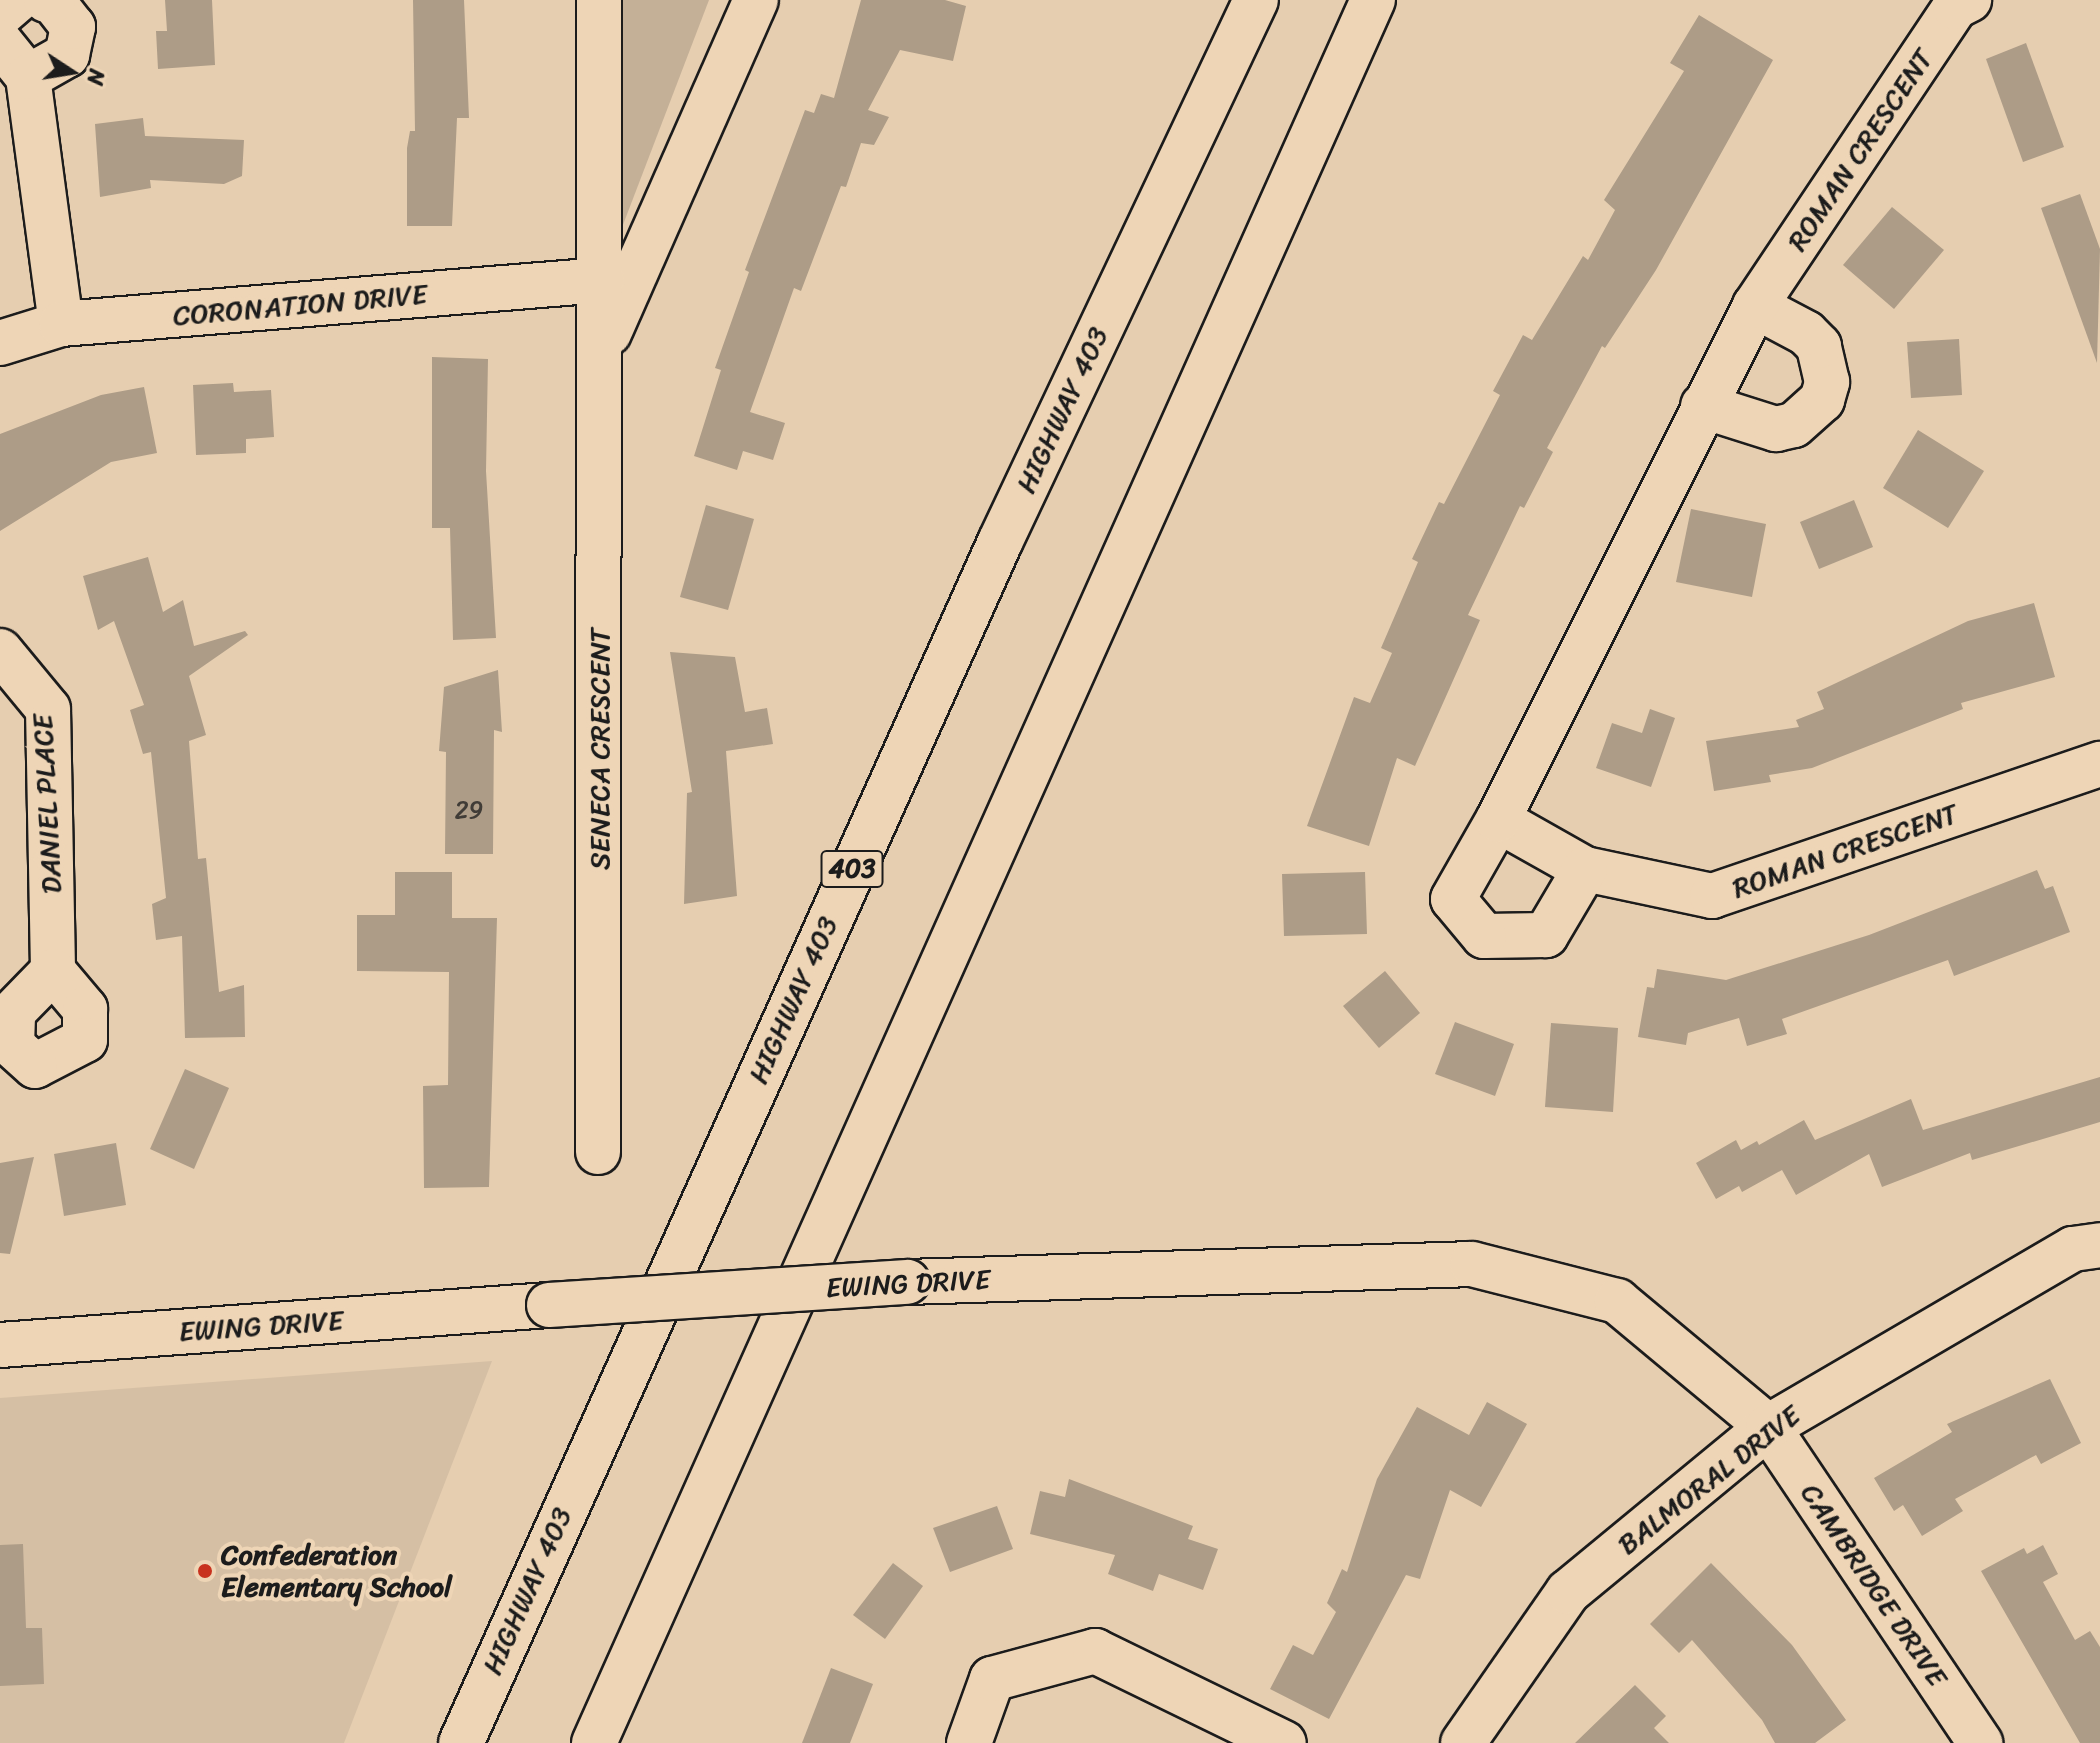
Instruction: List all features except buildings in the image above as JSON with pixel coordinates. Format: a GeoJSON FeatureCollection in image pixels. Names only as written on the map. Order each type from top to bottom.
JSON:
{"type":"FeatureCollection","features":[{"type":"Feature","properties":{"kind":"main road"},"geometry":{"type":"LineString","coordinates":[[0,15],[17,0]]}},
{"type":"Feature","properties":{"kind":"main road"},"geometry":{"type":"LineString","coordinates":[[28,77],[67,55],[73,27],[53,1],[46,0]]}},
{"type":"Feature","properties":{"kind":"main road","name":"SENECA CRESCENT"},"geometry":{"type":"LineString","coordinates":[[598,1152],[603,347],[599,0]]}},
{"type":"Feature","properties":{"kind":"main road","name":"SENECA CRESCENT"},"geometry":{"type":"LineString","coordinates":[[603,347],[756,0]]}},
{"type":"Feature","properties":{"kind":"main road","name":"HIGHWAY 403"},"geometry":{"type":"LineString","coordinates":[[461,1743],[993,556],[1256,0]]}},
{"type":"Feature","properties":{"kind":"main road","name":"ROMAN CRESCENT"},"geometry":{"type":"LineString","coordinates":[[1585,869],[1546,935],[1484,936],[1453,899],[1498,820],[1755,306],[1955,7],[1969,0]]}},
{"type":"Feature","properties":{"kind":"main road"},"geometry":{"type":"LineString","coordinates":[[594,1743],[1372,10]]}},
{"type":"Feature","properties":{"kind":"main road"},"geometry":{"type":"LineString","coordinates":[[0,42],[28,77],[61,324]]}},
{"type":"Feature","properties":{"kind":"main road","name":"CORONATION DRIVE"},"geometry":{"type":"LineString","coordinates":[[0,343],[61,324],[602,280]]}},
{"type":"Feature","properties":{"kind":"main road"},"geometry":{"type":"LineString","coordinates":[[1703,406],[1776,429],[1794,425],[1822,400],[1827,382],[1819,346],[1806,333],[1755,306]]}},
{"type":"Feature","properties":{"kind":"main road","name":"DANIEL PLACE"},"geometry":{"type":"LineString","coordinates":[[0,651],[48,709],[53,971]]}},
{"type":"Feature","properties":{"kind":"main road","name":"ROMAN CRESCENT"},"geometry":{"type":"LineString","coordinates":[[1498,820],[1585,869],[1712,896],[2100,764]]}},
{"type":"Feature","properties":{"kind":"main road","name":"BALMORAL DRIVE"},"geometry":{"type":"LineString","coordinates":[[1463,1743],[1568,1592],[1768,1427],[2073,1249],[2100,1245]]}},
{"type":"Feature","properties":{"kind":"main road","name":"EWING DRIVE"},"geometry":{"type":"LineString","coordinates":[[0,1345],[907,1282],[1472,1264],[1617,1301],[1768,1427]]}},
{"type":"Feature","properties":{"kind":"main road","name":"CAMBRIDGE DRIVE"},"geometry":{"type":"LineString","coordinates":[[1768,1427],[1980,1743]]}},
{"type":"Feature","properties":{"kind":"main road"},"geometry":{"type":"LineString","coordinates":[[969,1743],[992,1679],[1095,1651],[1284,1743]]}},
{"type":"Feature","properties":{"kind":"shaded area"},"geometry":{"type":"Polygon","coordinates":[[[620,0],[709,0],[621,230],[620,0]]]}},
{"type":"Feature","properties":{"kind":"shaded area","name":"Confederation Elementary School"},"geometry":{"type":"Polygon","coordinates":[[[492,1361],[344,1743],[0,1743],[0,1398],[492,1361]]]}},
{"type":"Feature","properties":{"kind":"place","name":"Confederation Elementary School"},"geometry":{"type":"Point","coordinates":[205,1571]}}]}
